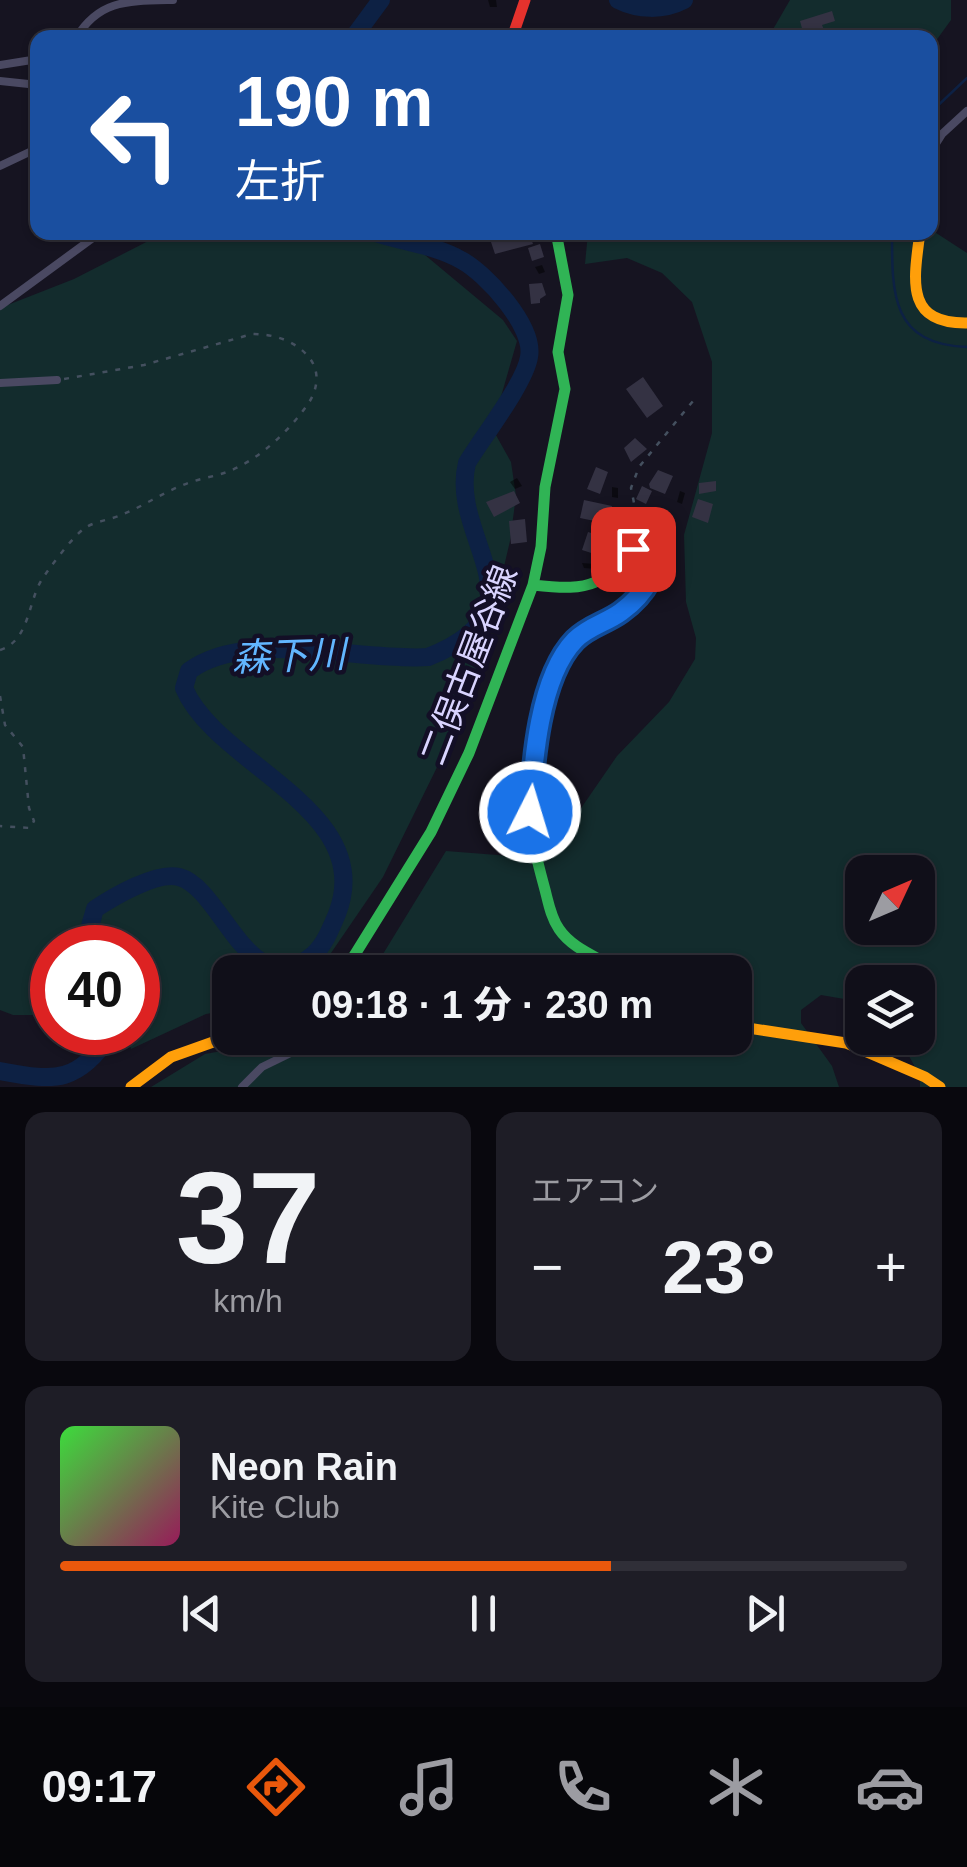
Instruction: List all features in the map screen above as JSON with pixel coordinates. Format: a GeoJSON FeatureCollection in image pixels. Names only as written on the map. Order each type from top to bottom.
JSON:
{"type":"FeatureCollection","features":[{"type":"Feature","properties":{"kind":"street"},"geometry":{"type":"LineString","coordinates":[[80,30],[91,10],[103,4],[173,0]]}},
{"type":"Feature","properties":{"kind":"street"},"geometry":{"type":"LineString","coordinates":[[515,30],[526,0]]}},
{"type":"Feature","properties":{"kind":"street"},"geometry":{"type":"LineString","coordinates":[[0,64],[30,60]]}},
{"type":"Feature","properties":{"kind":"street"},"geometry":{"type":"LineString","coordinates":[[0,81],[30,84]]}},
{"type":"Feature","properties":{"kind":"street"},"geometry":{"type":"LineString","coordinates":[[938,140],[967,111]]}},
{"type":"Feature","properties":{"kind":"street"},"geometry":{"type":"LineString","coordinates":[[0,166],[30,152]]}},
{"type":"Feature","properties":{"kind":"street"},"geometry":{"type":"LineString","coordinates":[[0,306],[90,240]]}},
{"type":"Feature","properties":{"kind":"street","name":"二俣古屋谷線"},"geometry":{"type":"LineString","coordinates":[[355,955],[431,832],[469,753],[533,586],[541,547],[545,487],[565,389],[558,352],[568,296],[558,240]]}},
{"type":"Feature","properties":{"kind":"street"},"geometry":{"type":"LineString","coordinates":[[919,240],[914,284],[920,306],[933,321],[944,325],[967,323]]}},
{"type":"Feature","properties":{"kind":"street"},"geometry":{"type":"LineString","coordinates":[[0,383],[57,380]]}},
{"type":"Feature","properties":{"kind":"street"},"geometry":{"type":"LineString","coordinates":[[533,586],[582,590],[597,585],[624,564],[642,540],[651,540],[656,549],[657,560],[642,593],[620,613],[590,627],[572,643],[552,684],[535,758],[530,812],[550,908],[558,928],[574,945],[591,955]]}},
{"type":"Feature","properties":{"kind":"street"},"geometry":{"type":"LineString","coordinates":[[752,1029],[846,1043],[916,1072],[940,1087]]}},
{"type":"Feature","properties":{"kind":"street"},"geometry":{"type":"LineString","coordinates":[[131,1087],[170,1057],[212,1042]]}},
{"type":"Feature","properties":{"kind":"street"},"geometry":{"type":"LineString","coordinates":[[242,1087],[262,1068],[287,1055]]}},
{"type":"Feature","properties":{"kind":"path"},"geometry":{"type":"LineString","coordinates":[[0,650],[19,635],[40,582],[88,525],[247,462],[292,426],[314,396],[317,375],[312,361],[292,343],[269,334],[252,334],[144,365],[57,380]]}},
{"type":"Feature","properties":{"kind":"path"},"geometry":{"type":"LineString","coordinates":[[642,540],[631,488],[639,466],[692,400]]}},
{"type":"Feature","properties":{"kind":"path"},"geometry":{"type":"LineString","coordinates":[[0,696],[5,725],[24,747],[29,808],[34,821],[30,828],[0,826]]}},
{"type":"Feature","properties":{"kind":"green space"},"geometry":{"type":"Polygon","coordinates":[[[790,0],[951,0],[951,20],[938,38],[938,30],[773,30],[790,0]]]}},
{"type":"Feature","properties":{"kind":"green space"},"geometry":{"type":"Polygon","coordinates":[[[938,234],[967,253],[967,1087],[920,1087],[920,1076],[908,1055],[935,1055],[935,965],[845,965],[845,999],[821,995],[801,1010],[801,1023],[832,1066],[839,1087],[151,1087],[212,1053],[752,1055],[752,955],[382,955],[446,851],[546,859],[617,756],[669,702],[695,659],[696,638],[686,602],[684,535],[712,433],[712,362],[692,302],[662,273],[627,258],[585,264],[587,240],[938,240],[938,234]]]}},
{"type":"Feature","properties":{"kind":"green space"},"geometry":{"type":"Polygon","coordinates":[[[150,240],[407,240],[503,320],[517,341],[492,428],[511,462],[516,496],[510,541],[475,690],[383,877],[330,955],[212,955],[212,1013],[160,1035],[160,925],[30,925],[30,1015],[0,1010],[0,308],[74,279],[150,240]]]}},
{"type":"Feature","properties":{"kind":"building"},"geometry":{"type":"Polygon","coordinates":[[[832,11],[835,21],[822,25],[824,30],[802,30],[800,21],[832,11]]]}},
{"type":"Feature","properties":{"kind":"building"},"geometry":{"type":"Polygon","coordinates":[[[490,240],[532,240],[533,244],[495,254],[490,240]]]}},
{"type":"Feature","properties":{"kind":"building"},"geometry":{"type":"Polygon","coordinates":[[[540,244],[544,257],[532,261],[528,248],[540,244]]]}},
{"type":"Feature","properties":{"kind":"building"},"geometry":{"type":"Polygon","coordinates":[[[542,283],[546,295],[540,303],[531,304],[529,284],[542,283]]]}},
{"type":"Feature","properties":{"kind":"building"},"geometry":{"type":"Polygon","coordinates":[[[643,377],[663,406],[647,418],[626,389],[643,377]]]}},
{"type":"Feature","properties":{"kind":"building"},"geometry":{"type":"Polygon","coordinates":[[[635,438],[647,449],[631,462],[624,448],[635,438]]]}},
{"type":"Feature","properties":{"kind":"building"},"geometry":{"type":"Polygon","coordinates":[[[596,467],[608,472],[600,494],[587,489],[596,467]]]}},
{"type":"Feature","properties":{"kind":"building"},"geometry":{"type":"Polygon","coordinates":[[[658,470],[673,476],[665,494],[650,488],[658,470]]]}},
{"type":"Feature","properties":{"kind":"building"},"geometry":{"type":"Polygon","coordinates":[[[716,481],[716,491],[699,494],[699,483],[716,481]]]}},
{"type":"Feature","properties":{"kind":"building"},"geometry":{"type":"Polygon","coordinates":[[[642,486],[652,491],[646,504],[636,499],[642,486]]]}},
{"type":"Feature","properties":{"kind":"building"},"geometry":{"type":"Polygon","coordinates":[[[514,491],[520,503],[494,517],[486,502],[514,491]]]}},
{"type":"Feature","properties":{"kind":"building"},"geometry":{"type":"Polygon","coordinates":[[[698,499],[713,504],[708,523],[692,517],[698,499]]]}},
{"type":"Feature","properties":{"kind":"building"},"geometry":{"type":"Polygon","coordinates":[[[584,500],[612,506],[609,524],[580,518],[584,500]]]}},
{"type":"Feature","properties":{"kind":"building"},"geometry":{"type":"Polygon","coordinates":[[[525,519],[527,542],[511,544],[509,521],[525,519]]]}},
{"type":"Feature","properties":{"kind":"building"},"geometry":{"type":"Polygon","coordinates":[[[588,532],[614,540],[612,545],[623,549],[619,562],[582,550],[588,532]]]}},
{"type":"Feature","properties":{"kind":"waterway","name":"森下川"},"geometry":{"type":"LineString","coordinates":[[359,30],[381,0]]}},
{"type":"Feature","properties":{"kind":"waterway","name":"森下川"},"geometry":{"type":"LineString","coordinates":[[618,0],[651,8],[684,0]]}},
{"type":"Feature","properties":{"kind":"waterway"},"geometry":{"type":"LineString","coordinates":[[938,105],[967,78]]}},
{"type":"Feature","properties":{"kind":"waterway","name":"森下川"},"geometry":{"type":"LineString","coordinates":[[90,925],[95,909],[113,898],[159,878],[179,877],[210,901],[254,957],[272,967],[291,967],[314,954],[325,941],[337,914],[344,878],[335,846],[315,817],[201,716],[184,688],[189,671],[213,658],[272,649],[428,657],[464,638],[483,617],[489,595],[465,491],[467,463],[520,381],[529,345],[507,302],[471,267],[440,251],[401,240]]}},
{"type":"Feature","properties":{"kind":"waterway"},"geometry":{"type":"LineString","coordinates":[[892,240],[896,295],[910,326],[942,344],[967,347]]}},
{"type":"Feature","properties":{"kind":"waterway","name":"森下川"},"geometry":{"type":"LineString","coordinates":[[0,1071],[37,1077],[65,1075],[94,1055]]}},
{"type":"Feature","properties":{"kind":"traffic: fast"},"geometry":{"type":"LineString","coordinates":[[355,955],[431,832],[469,753],[533,585],[541,547],[545,487],[565,389],[558,352],[568,295],[558,240]]}},
{"type":"Feature","properties":{"kind":"traffic: fast"},"geometry":{"type":"LineString","coordinates":[[533,585],[571,587],[596,582],[617,567],[642,539],[651,539],[654,562],[642,592],[617,615],[576,638],[561,660],[544,703],[534,752],[530,819],[553,919],[572,943],[591,955]]}},
{"type":"Feature","properties":{"kind":"traffic: slow"},"geometry":{"type":"LineString","coordinates":[[919,240],[916,282],[923,307],[932,316],[967,323]]}},
{"type":"Feature","properties":{"kind":"traffic: slow"},"geometry":{"type":"LineString","coordinates":[[752,1029],[846,1043],[940,1087]]}},
{"type":"Feature","properties":{"kind":"traffic: slow"},"geometry":{"type":"LineString","coordinates":[[131,1087],[171,1057],[212,1042]]}},
{"type":"Feature","properties":{"kind":"traffic: jam"},"geometry":{"type":"LineString","coordinates":[[515,30],[525,0]]}},
{"type":"Feature","properties":{"kind":"route"},"geometry":{"type":"LineString","coordinates":[[530,812],[540,725],[562,661],[572,643],[590,627],[620,613],[642,593],[653,572],[657,560],[651,540],[642,540],[633,549]]}}]}
